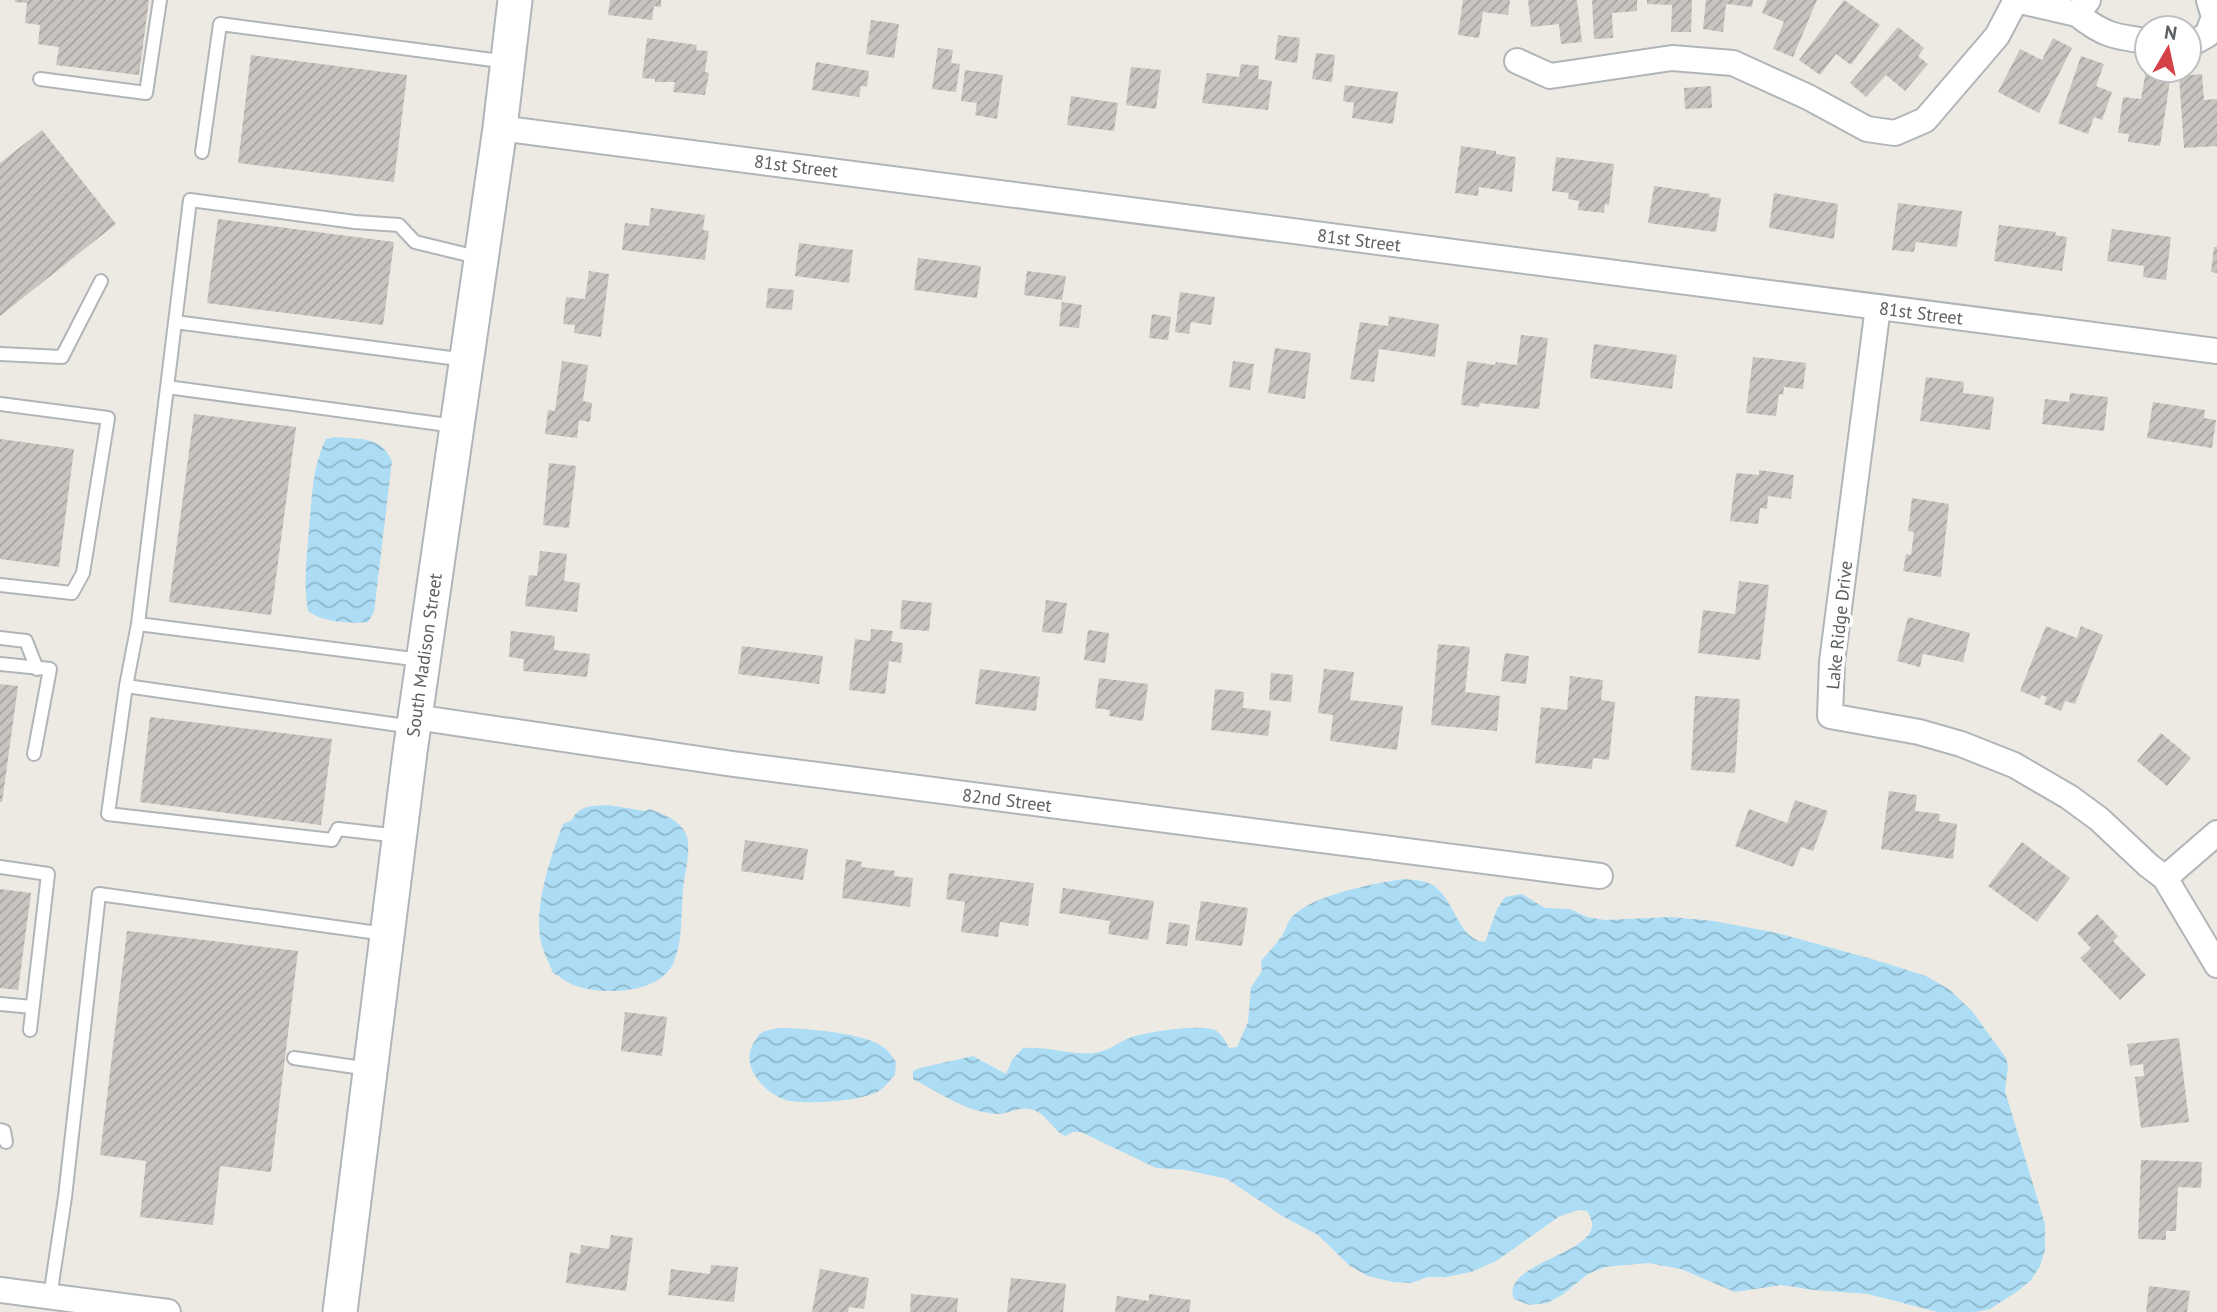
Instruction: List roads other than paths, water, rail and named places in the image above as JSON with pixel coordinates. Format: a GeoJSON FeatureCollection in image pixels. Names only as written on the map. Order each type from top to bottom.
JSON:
{"type":"FeatureCollection","features":[{"type":"Feature","properties":{"kind":"street","name":"South Madison Street"},"geometry":{"type":"LineString","coordinates":[[340,1312],[414,722],[500,128],[515,0]]}},
{"type":"Feature","properties":{"kind":"street"},"geometry":{"type":"LineString","coordinates":[[1517,61],[1550,76],[1672,58],[1733,63],[1808,97],[1867,129],[1895,133],[1925,120],[1997,36],[2016,0],[2082,7],[2094,27],[2115,37],[2133,39]]}},
{"type":"Feature","properties":{"kind":"street"},"geometry":{"type":"LineString","coordinates":[[2203,37],[2207,35],[2214,17],[2209,0]]}},
{"type":"Feature","properties":{"kind":"street","name":"81st Street"},"geometry":{"type":"LineString","coordinates":[[500,128],[2217,351]]}},
{"type":"Feature","properties":{"kind":"street","name":"Lake Ridge Drive"},"geometry":{"type":"LineString","coordinates":[[1878,307],[1832,662],[1830,716],[1950,741],[2014,765],[2069,797],[2099,818],[2165,878],[2217,965]]}},
{"type":"Feature","properties":{"kind":"street","name":"82nd Street"},"geometry":{"type":"LineString","coordinates":[[414,722],[1600,876]]}},
{"type":"Feature","properties":{"kind":"street"},"geometry":{"type":"LineString","coordinates":[[2165,878],[2217,833]]}},
{"type":"Feature","properties":{"kind":"street"},"geometry":{"type":"LineString","coordinates":[[0,1290],[130,1310],[168,1312]]}},
{"type":"Feature","properties":{"kind":"lane"},"geometry":{"type":"LineString","coordinates":[[40,79],[146,93],[160,0]]}},
{"type":"Feature","properties":{"kind":"lane"},"geometry":{"type":"LineString","coordinates":[[202,152],[220,24],[508,62]]}},
{"type":"Feature","properties":{"kind":"lane"},"geometry":{"type":"LineString","coordinates":[[399,836],[338,829],[332,840],[108,814],[138,624],[190,201],[399,225],[415,242],[481,258]]}},
{"type":"Feature","properties":{"kind":"lane"},"geometry":{"type":"LineString","coordinates":[[0,354],[62,356],[101,281]]}},
{"type":"Feature","properties":{"kind":"lane"},"geometry":{"type":"LineString","coordinates":[[175,322],[466,360]]}},
{"type":"Feature","properties":{"kind":"lane"},"geometry":{"type":"LineString","coordinates":[[167,387],[457,426]]}},
{"type":"Feature","properties":{"kind":"lane"},"geometry":{"type":"LineString","coordinates":[[0,404],[108,418],[83,573],[72,593],[0,585]]}},
{"type":"Feature","properties":{"kind":"lane"},"geometry":{"type":"LineString","coordinates":[[138,624],[423,661]]}},
{"type":"Feature","properties":{"kind":"lane"},"geometry":{"type":"LineString","coordinates":[[0,638],[26,641],[37,669]]}},
{"type":"Feature","properties":{"kind":"lane"},"geometry":{"type":"LineString","coordinates":[[0,664],[50,669],[34,754]]}},
{"type":"Feature","properties":{"kind":"lane"},"geometry":{"type":"LineString","coordinates":[[126,687],[414,722]]}},
{"type":"Feature","properties":{"kind":"lane"},"geometry":{"type":"LineString","coordinates":[[0,867],[48,874],[30,1030]]}},
{"type":"Feature","properties":{"kind":"lane"},"geometry":{"type":"LineString","coordinates":[[50,1297],[65,1197],[99,894],[386,934]]}},
{"type":"Feature","properties":{"kind":"lane"},"geometry":{"type":"LineString","coordinates":[[0,1004],[32,1007]]}},
{"type":"Feature","properties":{"kind":"lane"},"geometry":{"type":"LineString","coordinates":[[294,1058],[369,1069]]}},
{"type":"Feature","properties":{"kind":"water"},"geometry":{"type":"Polygon","coordinates":[[[335,437],[368,440],[382,447],[392,461],[374,612],[368,622],[336,621],[321,618],[308,611],[306,570],[313,483],[326,439],[335,437]]]}},
{"type":"Feature","properties":{"kind":"water"},"geometry":{"type":"Polygon","coordinates":[[[608,805],[645,811],[650,809],[665,815],[682,827],[688,845],[680,937],[673,964],[654,982],[627,990],[612,991],[583,988],[553,973],[542,946],[539,924],[545,879],[563,824],[572,820],[582,809],[608,805]]]}},
{"type":"Feature","properties":{"kind":"water"},"geometry":{"type":"Polygon","coordinates":[[[1404,879],[1425,882],[1439,890],[1468,934],[1485,942],[1497,909],[1505,897],[1522,894],[1545,908],[1570,909],[1587,917],[1605,920],[1670,917],[1714,921],[1777,933],[1926,976],[1950,990],[1972,1011],[2006,1058],[2008,1066],[2005,1091],[2045,1224],[2045,1250],[2040,1266],[2031,1280],[2018,1291],[1990,1309],[1976,1312],[1938,1312],[1868,1294],[1781,1285],[1735,1292],[1681,1269],[1648,1263],[1605,1267],[1588,1274],[1562,1295],[1547,1303],[1529,1305],[1514,1299],[1513,1287],[1520,1277],[1531,1269],[1587,1237],[1592,1225],[1587,1211],[1579,1210],[1560,1216],[1496,1261],[1471,1272],[1428,1277],[1411,1283],[1393,1282],[1368,1276],[1350,1266],[1318,1235],[1284,1217],[1227,1179],[1186,1170],[1156,1168],[1081,1132],[1065,1136],[1031,1109],[999,1114],[974,1110],[913,1079],[913,1071],[920,1068],[973,1056],[1006,1074],[1012,1060],[1023,1048],[1093,1053],[1132,1037],[1175,1029],[1200,1028],[1217,1031],[1229,1048],[1237,1047],[1248,1022],[1251,987],[1262,971],[1261,961],[1282,936],[1292,917],[1301,909],[1329,896],[1404,879]]]}},
{"type":"Feature","properties":{"kind":"water"},"geometry":{"type":"Polygon","coordinates":[[[779,1028],[851,1035],[878,1044],[886,1049],[896,1062],[895,1075],[872,1095],[817,1102],[783,1099],[761,1083],[750,1061],[750,1052],[758,1036],[779,1028]]]}}]}
